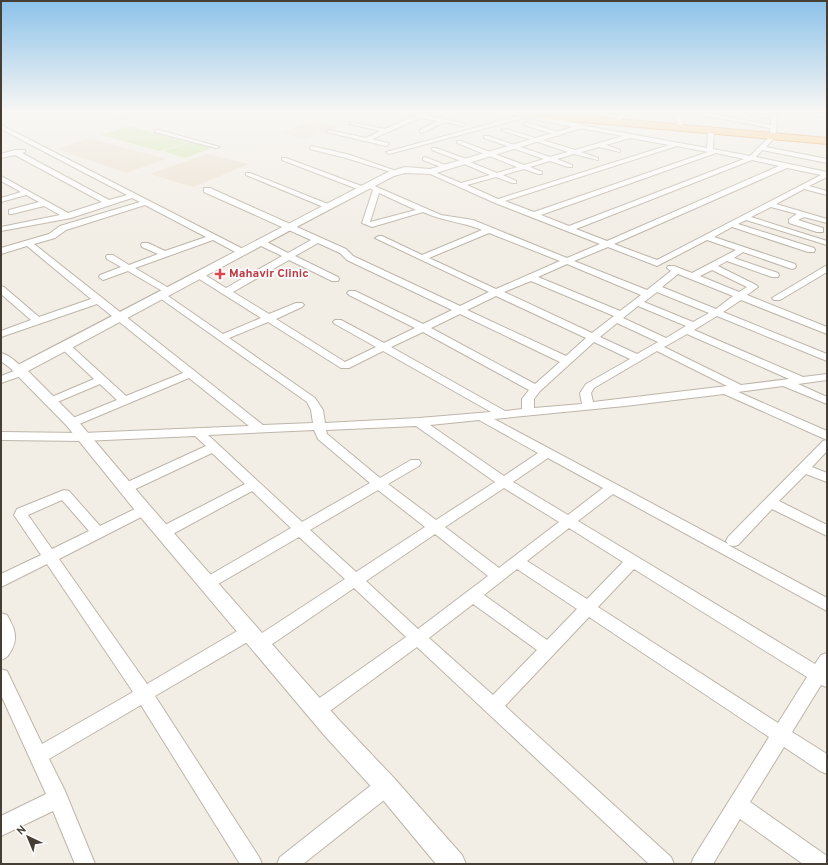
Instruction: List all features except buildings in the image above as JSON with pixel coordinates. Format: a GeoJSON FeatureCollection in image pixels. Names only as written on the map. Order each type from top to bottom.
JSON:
{"type":"FeatureCollection","features":[{"type":"Feature","properties":{"kind":"street"},"geometry":{"type":"LineString","coordinates":[[17,153],[109,203]]}},
{"type":"Feature","properties":{"kind":"street"},"geometry":{"type":"LineString","coordinates":[[53,153],[242,252]]}},
{"type":"Feature","properties":{"kind":"street"},"geometry":{"type":"LineString","coordinates":[[336,153],[396,172]]}},
{"type":"Feature","properties":{"kind":"street"},"geometry":{"type":"LineString","coordinates":[[446,153],[514,182]]}},
{"type":"Feature","properties":{"kind":"street"},"geometry":{"type":"LineString","coordinates":[[534,153],[570,166]]}},
{"type":"Feature","properties":{"kind":"street"},"geometry":{"type":"LineString","coordinates":[[461,185],[570,153]]}},
{"type":"Feature","properties":{"kind":"street"},"geometry":{"type":"LineString","coordinates":[[579,153],[596,159]]}},
{"type":"Feature","properties":{"kind":"street"},"geometry":{"type":"LineString","coordinates":[[498,201],[647,153]]}},
{"type":"Feature","properties":{"kind":"street"},"geometry":{"type":"LineString","coordinates":[[533,215],[706,153]]}},
{"type":"Feature","properties":{"kind":"street"},"geometry":{"type":"LineString","coordinates":[[726,153],[827,174]]}},
{"type":"Feature","properties":{"kind":"street"},"geometry":{"type":"LineString","coordinates":[[569,229],[751,158],[756,153]]}},
{"type":"Feature","properties":{"kind":"street"},"geometry":{"type":"LineString","coordinates":[[788,153],[827,161]]}},
{"type":"Feature","properties":{"kind":"street"},"geometry":{"type":"LineString","coordinates":[[430,172],[491,154],[540,173]]}},
{"type":"Feature","properties":{"kind":"street"},"geometry":{"type":"LineString","coordinates":[[35,163],[60,157]]}},
{"type":"Feature","properties":{"kind":"street"},"geometry":{"type":"LineString","coordinates":[[284,159],[369,187],[442,218],[467,221],[566,261],[716,312],[827,358]]}},
{"type":"Feature","properties":{"kind":"street"},"geometry":{"type":"LineString","coordinates":[[425,159],[446,167]]}},
{"type":"Feature","properties":{"kind":"street"},"geometry":{"type":"LineString","coordinates":[[199,276],[345,366],[496,292],[787,165]]}},
{"type":"Feature","properties":{"kind":"street"},"geometry":{"type":"LineString","coordinates":[[53,173],[78,166]]}},
{"type":"Feature","properties":{"kind":"street"},"geometry":{"type":"LineString","coordinates":[[1,380],[118,317],[166,294],[328,206],[369,187],[396,172],[405,170],[430,172],[498,201],[827,331]]}},
{"type":"Feature","properties":{"kind":"street"},"geometry":{"type":"LineString","coordinates":[[248,174],[328,206]]}},
{"type":"Feature","properties":{"kind":"street"},"geometry":{"type":"LineString","coordinates":[[657,263],[827,174]]}},
{"type":"Feature","properties":{"kind":"street"},"geometry":{"type":"LineString","coordinates":[[1,178],[80,223]]}},
{"type":"Feature","properties":{"kind":"street"},"geometry":{"type":"LineString","coordinates":[[369,187],[367,224],[372,225],[424,210]]}},
{"type":"Feature","properties":{"kind":"street"},"geometry":{"type":"LineString","coordinates":[[804,187],[827,193]]}},
{"type":"Feature","properties":{"kind":"street"},"geometry":{"type":"LineString","coordinates":[[207,190],[345,252],[350,258],[567,361]]}},
{"type":"Feature","properties":{"kind":"street"},"geometry":{"type":"LineString","coordinates":[[1,200],[27,193]]}},
{"type":"Feature","properties":{"kind":"street"},"geometry":{"type":"LineString","coordinates":[[1,229],[67,215],[134,195]]}},
{"type":"Feature","properties":{"kind":"street"},"geometry":{"type":"LineString","coordinates":[[1,251],[52,236],[63,228],[147,202]]}},
{"type":"Feature","properties":{"kind":"street"},"geometry":{"type":"LineString","coordinates":[[12,212],[45,203]]}},
{"type":"Feature","properties":{"kind":"street"},"geometry":{"type":"LineString","coordinates":[[770,204],[827,221]]}},
{"type":"Feature","properties":{"kind":"street"},"geometry":{"type":"LineString","coordinates":[[803,214],[792,221],[820,230]]}},
{"type":"Feature","properties":{"kind":"street"},"geometry":{"type":"LineString","coordinates":[[745,217],[826,243]]}},
{"type":"Feature","properties":{"kind":"street"},"geometry":{"type":"LineString","coordinates":[[732,224],[811,250]]}},
{"type":"Feature","properties":{"kind":"street"},"geometry":{"type":"LineString","coordinates":[[422,258],[489,230]]}},
{"type":"Feature","properties":{"kind":"street"},"geometry":{"type":"LineString","coordinates":[[103,276],[213,237]]}},
{"type":"Feature","properties":{"kind":"street"},"geometry":{"type":"LineString","coordinates":[[707,237],[792,266]]}},
{"type":"Feature","properties":{"kind":"street"},"geometry":{"type":"LineString","coordinates":[[379,238],[637,358]]}},
{"type":"Feature","properties":{"kind":"street"},"geometry":{"type":"LineString","coordinates":[[226,292],[317,240]]}},
{"type":"Feature","properties":{"kind":"street"},"geometry":{"type":"LineString","coordinates":[[260,242],[335,279]]}},
{"type":"Feature","properties":{"kind":"street"},"geometry":{"type":"LineString","coordinates":[[28,243],[189,374],[260,429]]}},
{"type":"Feature","properties":{"kind":"street"},"geometry":{"type":"LineString","coordinates":[[145,245],[164,254]]}},
{"type":"Feature","properties":{"kind":"street"},"geometry":{"type":"LineString","coordinates":[[692,277],[743,249]]}},
{"type":"Feature","properties":{"kind":"street"},"geometry":{"type":"LineString","coordinates":[[110,257],[128,267],[166,294],[222,338],[311,400],[319,412],[322,436],[379,484],[498,575]]}},
{"type":"Feature","properties":{"kind":"street"},"geometry":{"type":"LineString","coordinates":[[727,258],[775,275]]}},
{"type":"Feature","properties":{"kind":"street"},"geometry":{"type":"LineString","coordinates":[[590,406],[584,396],[585,391],[590,386],[690,328],[753,286],[711,266]]}},
{"type":"Feature","properties":{"kind":"street"},"geometry":{"type":"LineString","coordinates":[[776,298],[827,268]]}},
{"type":"Feature","properties":{"kind":"street"},"geometry":{"type":"LineString","coordinates":[[528,412],[528,399],[536,389],[593,337],[677,271]]}},
{"type":"Feature","properties":{"kind":"street"},"geometry":{"type":"LineString","coordinates":[[530,277],[618,317],[666,342]]}},
{"type":"Feature","properties":{"kind":"street"},"geometry":{"type":"LineString","coordinates":[[1,289],[38,321]]}},
{"type":"Feature","properties":{"kind":"street"},"geometry":{"type":"LineString","coordinates":[[352,293],[423,328],[536,389]]}},
{"type":"Feature","properties":{"kind":"street"},"geometry":{"type":"LineString","coordinates":[[1,334],[98,300]]}},
{"type":"Feature","properties":{"kind":"street"},"geometry":{"type":"LineString","coordinates":[[637,302],[802,380]]}},
{"type":"Feature","properties":{"kind":"street"},"geometry":{"type":"LineString","coordinates":[[222,338],[299,305]]}},
{"type":"Feature","properties":{"kind":"street"},"geometry":{"type":"LineString","coordinates":[[338,322],[503,414]]}},
{"type":"Feature","properties":{"kind":"street"},"geometry":{"type":"LineString","coordinates":[[64,346],[125,401]]}},
{"type":"Feature","properties":{"kind":"street"},"geometry":{"type":"LineString","coordinates":[[656,347],[739,388]]}},
{"type":"Feature","properties":{"kind":"street"},"geometry":{"type":"LineString","coordinates":[[1,356],[20,371],[78,430],[144,510],[453,864]]}},
{"type":"Feature","properties":{"kind":"street"},"geometry":{"type":"LineString","coordinates":[[78,430],[125,401],[189,374]]}},
{"type":"Feature","properties":{"kind":"street"},"geometry":{"type":"LineString","coordinates":[[1,436],[78,430],[197,432],[419,422],[590,406],[827,377]]}},
{"type":"Feature","properties":{"kind":"street"},"geometry":{"type":"LineString","coordinates":[[51,401],[101,380]]}},
{"type":"Feature","properties":{"kind":"street"},"geometry":{"type":"LineString","coordinates":[[785,382],[827,401]]}},
{"type":"Feature","properties":{"kind":"street"},"geometry":{"type":"LineString","coordinates":[[725,390],[827,436]]}},
{"type":"Feature","properties":{"kind":"street"},"geometry":{"type":"LineString","coordinates":[[480,416],[826,603]]}},
{"type":"Feature","properties":{"kind":"street"},"geometry":{"type":"LineString","coordinates":[[419,422],[504,482],[633,561],[824,672],[780,735],[701,864]]}},
{"type":"Feature","properties":{"kind":"street"},"geometry":{"type":"LineString","coordinates":[[197,432],[354,581],[494,706],[664,864]]}},
{"type":"Feature","properties":{"kind":"street"},"geometry":{"type":"LineString","coordinates":[[733,541],[827,444]]}},
{"type":"Feature","properties":{"kind":"street"},"geometry":{"type":"LineString","coordinates":[[126,488],[214,447]]}},
{"type":"Feature","properties":{"kind":"street"},"geometry":{"type":"LineString","coordinates":[[38,756],[144,694],[255,638],[354,581],[547,453]]}},
{"type":"Feature","properties":{"kind":"street"},"geometry":{"type":"LineString","coordinates":[[208,583],[415,463]]}},
{"type":"Feature","properties":{"kind":"street"},"geometry":{"type":"LineString","coordinates":[[804,468],[827,478]]}},
{"type":"Feature","properties":{"kind":"street"},"geometry":{"type":"LineString","coordinates":[[164,532],[254,486]]}},
{"type":"Feature","properties":{"kind":"street"},"geometry":{"type":"LineString","coordinates":[[317,710],[418,638],[612,488]]}},
{"type":"Feature","properties":{"kind":"street"},"geometry":{"type":"LineString","coordinates":[[98,533],[64,494],[24,511],[21,515],[144,694],[252,864]]}},
{"type":"Feature","properties":{"kind":"street"},"geometry":{"type":"LineString","coordinates":[[770,502],[827,531]]}},
{"type":"Feature","properties":{"kind":"street"},"geometry":{"type":"LineString","coordinates":[[1,581],[144,510]]}},
{"type":"Feature","properties":{"kind":"street"},"geometry":{"type":"LineString","coordinates":[[516,561],[827,765]]}},
{"type":"Feature","properties":{"kind":"street"},"geometry":{"type":"LineString","coordinates":[[494,706],[633,561]]}},
{"type":"Feature","properties":{"kind":"street"},"geometry":{"type":"LineString","coordinates":[[472,595],[548,649]]}},
{"type":"Feature","properties":{"kind":"street"},"geometry":{"type":"LineString","coordinates":[[1,619],[9,634],[9,640],[1,653]]}},
{"type":"Feature","properties":{"kind":"street"},"geometry":{"type":"LineString","coordinates":[[1,676],[58,798],[85,864]]}},
{"type":"Feature","properties":{"kind":"street"},"geometry":{"type":"LineString","coordinates":[[287,864],[386,786]]}},
{"type":"Feature","properties":{"kind":"street"},"geometry":{"type":"LineString","coordinates":[[1,826],[58,798]]}},
{"type":"Feature","properties":{"kind":"street"},"geometry":{"type":"LineString","coordinates":[[737,805],[821,864]]}},
{"type":"Feature","properties":{"kind":"shaded area"},"geometry":{"type":"Polygon","coordinates":[[[70,153],[146,153],[166,159],[126,173],[70,153]]]}},
{"type":"Feature","properties":{"kind":"shaded area"},"geometry":{"type":"Polygon","coordinates":[[[206,154],[249,164],[193,187],[150,174],[206,154]]]}},
{"type":"Feature","properties":{"kind":"green space"},"geometry":{"type":"Polygon","coordinates":[[[170,153],[197,153],[185,158],[170,153]]]}},
{"type":"Feature","properties":{"kind":"place","name":"Mahavir Clinic"},"geometry":{"type":"Point","coordinates":[220,274]}}]}
